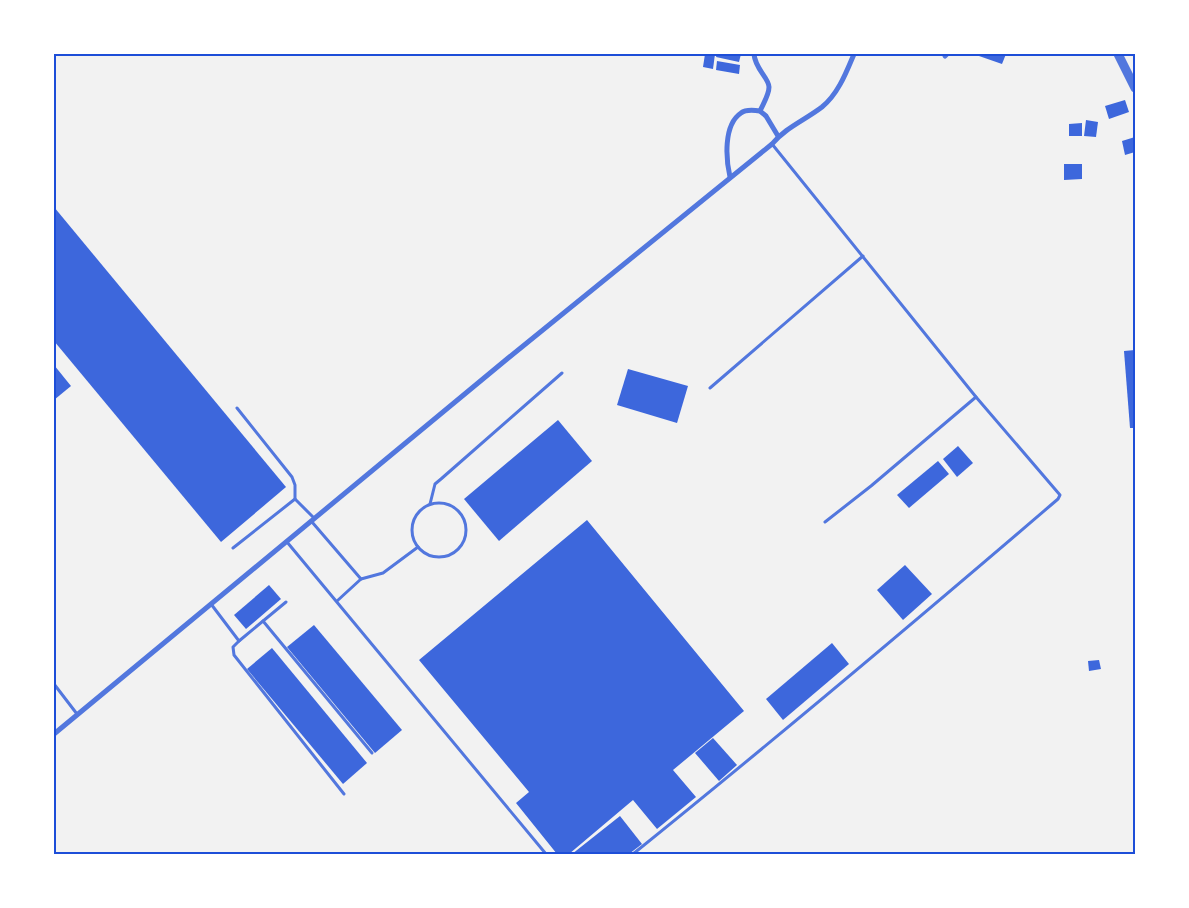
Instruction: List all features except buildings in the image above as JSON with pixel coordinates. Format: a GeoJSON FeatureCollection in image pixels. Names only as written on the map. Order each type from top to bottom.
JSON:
{"type":"FeatureCollection","features":[{"type":"Feature","properties":{"kind":"street"},"geometry":{"type":"LineString","coordinates":[[754,54],[756,65],[769,87],[760,111]]}},
{"type":"Feature","properties":{"kind":"street"},"geometry":{"type":"LineString","coordinates":[[54,734],[507,359],[772,144],[778,136],[823,106],[842,83],[854,54]]}},
{"type":"Feature","properties":{"kind":"street"},"geometry":{"type":"LineString","coordinates":[[1118,54],[1135,88]]}},
{"type":"Feature","properties":{"kind":"street"},"geometry":{"type":"LineString","coordinates":[[730,177],[726,153],[729,131],[740,113],[760,111],[766,116],[778,136]]}},
{"type":"Feature","properties":{"kind":"lane"},"geometry":{"type":"LineString","coordinates":[[634,854],[728,778],[1058,499],[1060,495],[976,397],[772,144]]}},
{"type":"Feature","properties":{"kind":"lane"},"geometry":{"type":"LineString","coordinates":[[710,388],[863,256]]}},
{"type":"Feature","properties":{"kind":"lane"},"geometry":{"type":"LineString","coordinates":[[430,504],[435,484],[562,373]]}},
{"type":"Feature","properties":{"kind":"lane"},"geometry":{"type":"LineString","coordinates":[[825,522],[976,397]]}},
{"type":"Feature","properties":{"kind":"lane"},"geometry":{"type":"LineString","coordinates":[[237,408],[292,477],[296,485],[295,499],[361,579]]}},
{"type":"Feature","properties":{"kind":"lane"},"geometry":{"type":"LineString","coordinates":[[233,548],[295,499]]}},
{"type":"Feature","properties":{"kind":"lane"},"geometry":{"type":"LineString","coordinates":[[443,503],[455,508],[464,518],[465,538],[463,544],[454,554],[441,558],[428,555],[418,548],[412,536],[413,522],[419,511],[430,504],[443,503]]}},
{"type":"Feature","properties":{"kind":"lane"},"geometry":{"type":"LineString","coordinates":[[287,542],[546,854]]}},
{"type":"Feature","properties":{"kind":"lane"},"geometry":{"type":"LineString","coordinates":[[337,601],[361,579],[383,573],[418,548]]}},
{"type":"Feature","properties":{"kind":"lane"},"geometry":{"type":"LineString","coordinates":[[286,602],[233,647],[234,655],[344,794]]}},
{"type":"Feature","properties":{"kind":"lane"},"geometry":{"type":"LineString","coordinates":[[211,604],[239,641]]}},
{"type":"Feature","properties":{"kind":"lane"},"geometry":{"type":"LineString","coordinates":[[263,621],[372,753]]}},
{"type":"Feature","properties":{"kind":"lane"},"geometry":{"type":"LineString","coordinates":[[54,684],[78,714]]}}]}
